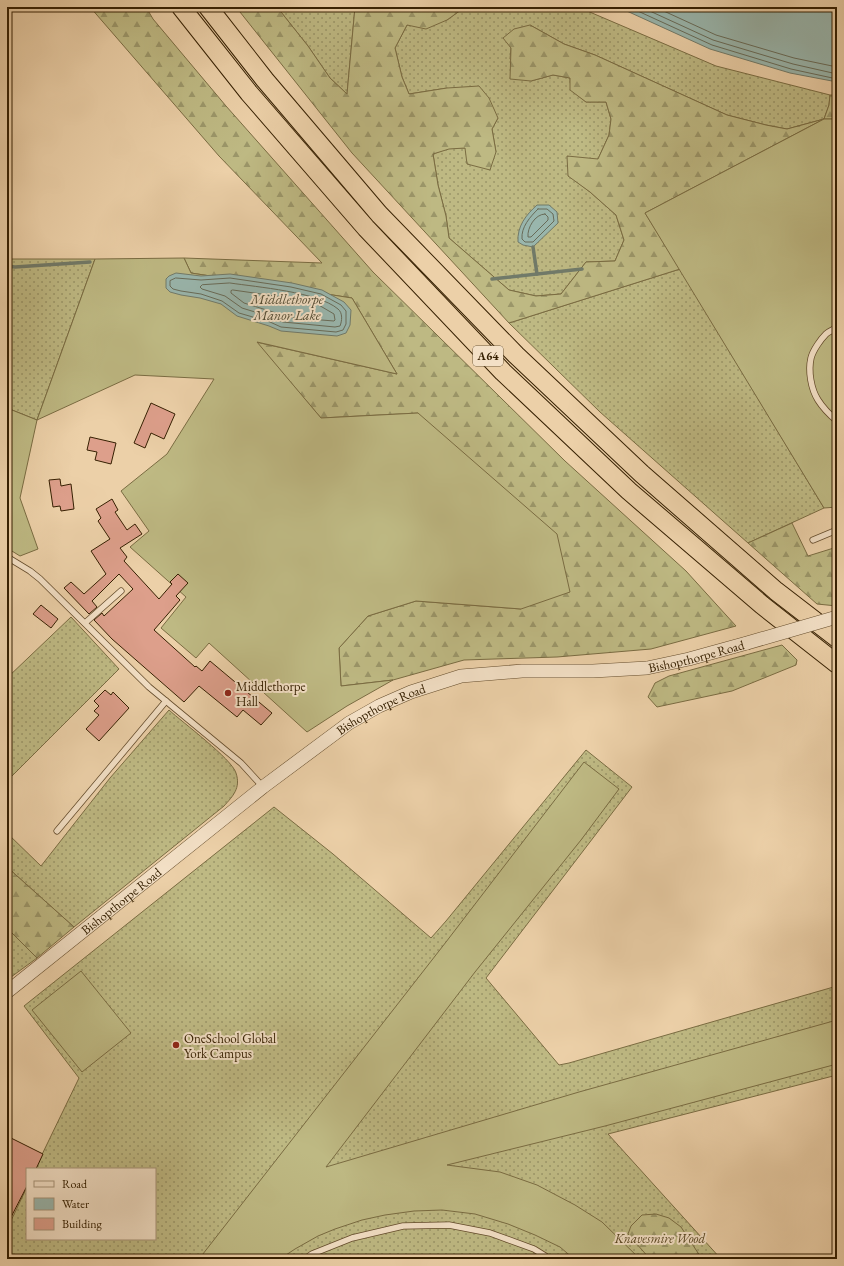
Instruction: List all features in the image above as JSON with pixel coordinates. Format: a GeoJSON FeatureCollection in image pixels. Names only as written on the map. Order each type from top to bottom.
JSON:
{"type":"FeatureCollection","features":[{"type":"Feature","properties":{"kind":"highway","name":"A64"},"geometry":{"type":"LineString","coordinates":[[181,7],[249,93],[366,228],[503,372],[629,491],[762,605],[837,664]]}},
{"type":"Feature","properties":{"kind":"highway","name":"A64"},"geometry":{"type":"LineString","coordinates":[[208,7],[265,80],[379,214],[516,355],[642,474],[776,591],[837,638]]}},
{"type":"Feature","properties":{"kind":"street","name":"Bishopthorpe Road"},"geometry":{"type":"LineString","coordinates":[[7,992],[263,787],[349,723],[380,706],[411,692],[461,676],[522,671],[593,671],[647,668],[689,659],[837,617]]}},
{"type":"Feature","properties":{"kind":"lane"},"geometry":{"type":"LineString","coordinates":[[837,327],[826,334],[818,344],[811,357],[812,388],[818,401],[837,421]]}},
{"type":"Feature","properties":{"kind":"lane"},"geometry":{"type":"LineString","coordinates":[[813,540],[837,530]]}},
{"type":"Feature","properties":{"kind":"lane"},"geometry":{"type":"LineString","coordinates":[[7,557],[40,579],[136,674],[241,763],[263,787]]}},
{"type":"Feature","properties":{"kind":"lane"},"geometry":{"type":"LineString","coordinates":[[85,623],[121,591]]}},
{"type":"Feature","properties":{"kind":"lane"},"geometry":{"type":"LineString","coordinates":[[56,831],[166,701]]}},
{"type":"Feature","properties":{"kind":"lane"},"geometry":{"type":"LineString","coordinates":[[305,1259],[312,1254],[352,1238],[396,1227],[449,1225],[490,1233],[534,1249],[550,1259]]}},
{"type":"Feature","properties":{"kind":"green space"},"geometry":{"type":"Polygon","coordinates":[[[90,7],[146,7],[153,19],[226,106],[373,272],[565,461],[686,571],[736,626],[651,649],[557,657],[464,660],[393,680],[341,686],[339,648],[368,616],[416,601],[521,609],[418,413],[321,418],[256,342],[397,374],[352,298],[191,273],[184,258],[322,263],[219,156],[90,7]]]}},
{"type":"Feature","properties":{"kind":"green space"},"geometry":{"type":"Polygon","coordinates":[[[236,7],[277,7],[308,46],[330,78],[347,94],[355,7],[465,7],[447,20],[426,29],[407,25],[395,48],[402,77],[409,94],[447,88],[479,86],[489,98],[498,118],[492,129],[496,152],[490,170],[467,164],[465,148],[449,149],[433,154],[449,238],[509,290],[536,296],[561,294],[586,262],[615,261],[624,240],[616,215],[590,192],[568,176],[567,156],[598,159],[609,135],[611,119],[606,102],[586,102],[570,90],[570,78],[553,75],[531,81],[510,79],[511,48],[503,38],[514,29],[530,25],[564,44],[595,55],[727,115],[787,129],[824,119],[645,213],[680,269],[509,323],[352,153],[236,7]]]}},
{"type":"Feature","properties":{"kind":"green space"},"geometry":{"type":"Polygon","coordinates":[[[277,7],[355,7],[347,94],[330,78],[308,46],[277,7]]]}},
{"type":"Feature","properties":{"kind":"green space"},"geometry":{"type":"Polygon","coordinates":[[[465,7],[578,7],[716,66],[830,95],[829,105],[824,119],[787,129],[727,115],[595,55],[564,44],[530,25],[511,48],[510,59],[531,81],[553,75],[570,78],[571,90],[586,102],[606,102],[611,119],[609,135],[598,159],[568,175],[616,215],[624,240],[615,261],[586,262],[561,294],[536,296],[509,290],[449,238],[433,154],[449,148],[465,148],[496,152],[492,129],[498,118],[447,88],[409,94],[402,77],[395,48],[407,25],[447,20],[465,7]]]}},
{"type":"Feature","properties":{"kind":"green space"},"geometry":{"type":"Polygon","coordinates":[[[830,95],[837,95],[837,119],[824,119],[829,105],[830,95]]]}},
{"type":"Feature","properties":{"kind":"green space"},"geometry":{"type":"Polygon","coordinates":[[[824,119],[837,119],[837,507],[824,508],[645,213],[824,119]]]}},
{"type":"Feature","properties":{"kind":"green space"},"geometry":{"type":"Polygon","coordinates":[[[184,258],[191,273],[352,298],[397,374],[257,342],[321,418],[418,413],[557,534],[570,592],[521,609],[416,601],[368,616],[339,648],[341,686],[393,680],[347,706],[307,732],[209,643],[196,658],[161,628],[186,597],[130,547],[149,531],[121,491],[167,454],[214,379],[135,375],[37,420],[95,259],[184,258]]]}},
{"type":"Feature","properties":{"kind":"green space"},"geometry":{"type":"Polygon","coordinates":[[[7,259],[95,259],[37,420],[7,408],[7,259]]]}},
{"type":"Feature","properties":{"kind":"green space"},"geometry":{"type":"Polygon","coordinates":[[[680,269],[824,508],[748,543],[600,412],[509,323],[680,269]]]}},
{"type":"Feature","properties":{"kind":"green space"},"geometry":{"type":"Polygon","coordinates":[[[7,408],[37,420],[20,498],[38,549],[20,556],[7,548],[7,408]]]}},
{"type":"Feature","properties":{"kind":"green space"},"geometry":{"type":"Polygon","coordinates":[[[792,523],[808,556],[837,547],[837,606],[817,604],[748,543],[792,523]]]}},
{"type":"Feature","properties":{"kind":"green space"},"geometry":{"type":"Polygon","coordinates":[[[71,617],[119,669],[7,781],[7,678],[71,617]]]}},
{"type":"Feature","properties":{"kind":"green space"},"geometry":{"type":"Polygon","coordinates":[[[782,645],[797,660],[796,665],[732,691],[657,707],[648,697],[655,683],[669,676],[782,645]]]}},
{"type":"Feature","properties":{"kind":"green space"},"geometry":{"type":"Polygon","coordinates":[[[169,710],[226,759],[236,773],[238,783],[237,787],[224,806],[74,927],[7,867],[7,833],[41,866],[110,778],[169,710]]]}},
{"type":"Feature","properties":{"kind":"green space"},"geometry":{"type":"Polygon","coordinates":[[[586,750],[632,787],[486,978],[559,1065],[837,986],[837,1075],[608,1134],[721,1259],[702,1259],[694,1248],[647,1255],[650,1259],[7,1259],[7,1229],[26,1189],[26,1240],[156,1240],[156,1168],[35,1168],[79,1078],[24,1006],[274,807],[333,854],[431,938],[586,750]]]}},
{"type":"Feature","properties":{"kind":"green space"},"geometry":{"type":"Polygon","coordinates":[[[584,762],[619,789],[581,840],[475,972],[326,1167],[579,1092],[837,1020],[837,1064],[605,1126],[447,1165],[500,1172],[537,1185],[575,1205],[602,1222],[640,1259],[574,1259],[560,1247],[508,1224],[475,1214],[442,1210],[414,1211],[362,1220],[318,1236],[280,1259],[199,1259],[446,942],[584,762]]]}},
{"type":"Feature","properties":{"kind":"green space"},"geometry":{"type":"Polygon","coordinates":[[[7,867],[74,927],[37,958],[7,928],[7,867]]]}},
{"type":"Feature","properties":{"kind":"green space"},"geometry":{"type":"Polygon","coordinates":[[[7,928],[37,958],[7,980],[7,928]]]}},
{"type":"Feature","properties":{"kind":"green space"},"geometry":{"type":"Polygon","coordinates":[[[81,971],[131,1033],[82,1072],[32,1010],[81,971]]]}},
{"type":"Feature","properties":{"kind":"green space","name":"Knavesmire Wood"},"geometry":{"type":"Polygon","coordinates":[[[656,1214],[669,1218],[681,1227],[702,1259],[650,1259],[628,1234],[631,1226],[642,1215],[656,1214]]]}},
{"type":"Feature","properties":{"kind":"water"},"geometry":{"type":"Polygon","coordinates":[[[618,7],[837,7],[837,84],[832,81],[790,73],[710,49],[618,7]]]}},
{"type":"Feature","properties":{"kind":"water"},"geometry":{"type":"Polygon","coordinates":[[[537,205],[549,205],[557,212],[558,223],[533,247],[523,245],[518,242],[519,231],[523,221],[537,205]]]}},
{"type":"Feature","properties":{"kind":"water","name":"Middlethorpe Manor Lake"},"geometry":{"type":"Polygon","coordinates":[[[176,273],[201,276],[230,274],[292,283],[322,290],[344,302],[351,310],[350,325],[346,333],[337,336],[281,331],[237,316],[221,304],[170,292],[166,288],[166,279],[176,273]]]}},
{"type":"Feature","properties":{"kind":"building"},"geometry":{"type":"Polygon","coordinates":[[[151,403],[175,414],[164,439],[151,433],[145,448],[134,443],[151,403]]]}},
{"type":"Feature","properties":{"kind":"building"},"geometry":{"type":"Polygon","coordinates":[[[90,437],[116,443],[111,464],[95,460],[97,452],[87,450],[90,437]]]}},
{"type":"Feature","properties":{"kind":"building"},"geometry":{"type":"Polygon","coordinates":[[[60,479],[61,486],[71,484],[74,509],[61,511],[60,506],[53,507],[49,480],[60,479]]]}},
{"type":"Feature","properties":{"kind":"building"},"geometry":{"type":"Polygon","coordinates":[[[112,499],[118,510],[115,512],[127,530],[135,524],[142,534],[120,548],[127,557],[124,561],[159,599],[172,584],[170,582],[178,574],[188,583],[176,596],[180,600],[154,630],[195,667],[196,666],[202,671],[210,661],[272,713],[261,725],[243,710],[237,717],[199,686],[184,702],[112,639],[94,620],[102,613],[104,616],[133,589],[119,574],[92,601],[97,607],[89,614],[64,588],[71,582],[84,594],[106,574],[91,551],[110,539],[98,521],[101,518],[96,509],[112,499]]]}},
{"type":"Feature","properties":{"kind":"building"},"geometry":{"type":"Polygon","coordinates":[[[41,605],[58,619],[51,628],[33,614],[41,605]]]}},
{"type":"Feature","properties":{"kind":"building"},"geometry":{"type":"Polygon","coordinates":[[[105,690],[111,695],[113,692],[129,708],[99,741],[86,729],[99,715],[94,711],[99,706],[94,701],[105,690]]]}},
{"type":"Feature","properties":{"kind":"building"},"geometry":{"type":"Polygon","coordinates":[[[7,1136],[43,1154],[36,1168],[26,1168],[26,1188],[7,1225],[7,1136]]]}},
{"type":"Feature","properties":{"kind":"waterway"},"geometry":{"type":"LineString","coordinates":[[533,247],[537,274]]}},
{"type":"Feature","properties":{"kind":"waterway"},"geometry":{"type":"LineString","coordinates":[[7,266],[15,267],[90,262]]}},
{"type":"Feature","properties":{"kind":"waterway"},"geometry":{"type":"LineString","coordinates":[[492,279],[582,269]]}},
{"type":"Feature","properties":{"kind":"place","name":"Middlethorpe Hall"},"geometry":{"type":"Point","coordinates":[228,693]}},
{"type":"Feature","properties":{"kind":"place","name":"OneSchool Global York Campus"},"geometry":{"type":"Point","coordinates":[176,1045]}}]}
